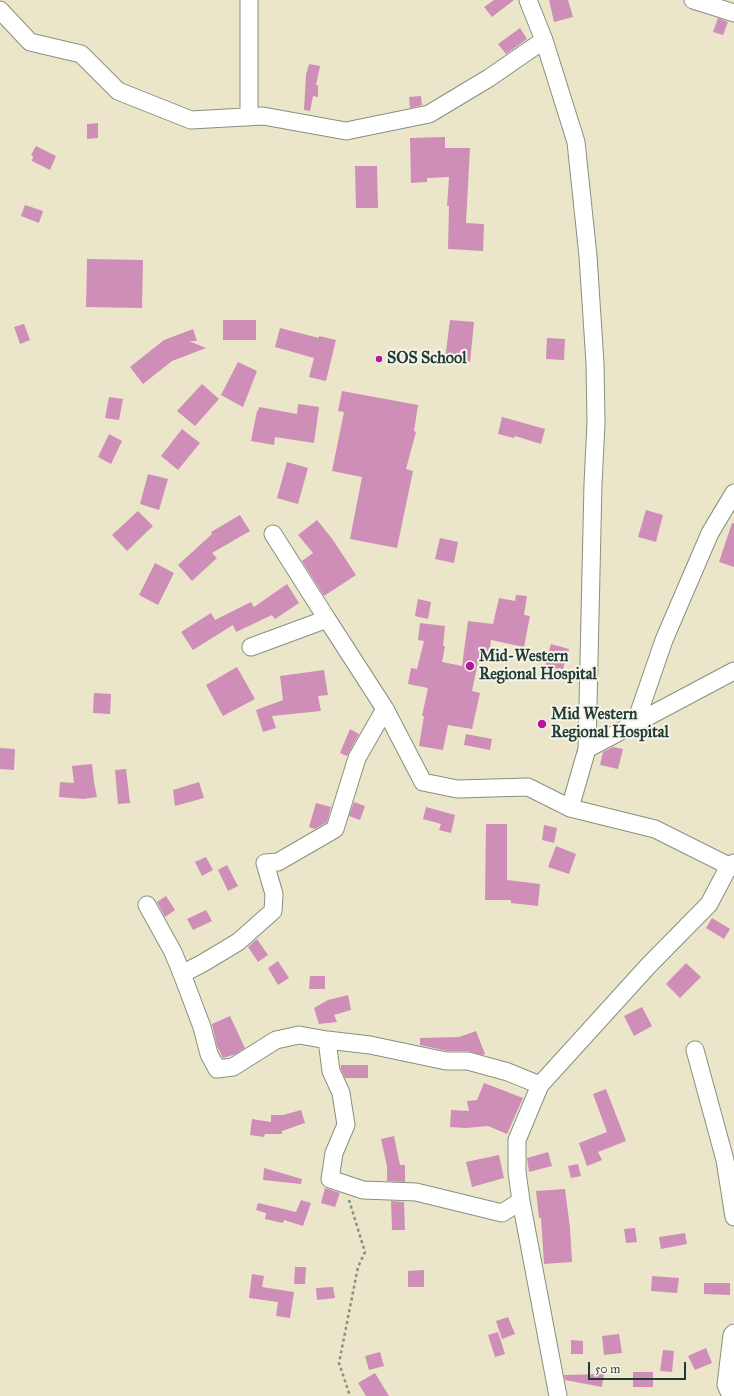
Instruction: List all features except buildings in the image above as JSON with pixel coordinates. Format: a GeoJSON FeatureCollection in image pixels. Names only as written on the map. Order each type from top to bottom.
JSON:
{"type":"FeatureCollection","features":[{"type":"Feature","properties":{"kind":"street"},"geometry":{"type":"LineString","coordinates":[[248,0],[249,117]]}},
{"type":"Feature","properties":{"kind":"street"},"geometry":{"type":"LineString","coordinates":[[528,0],[544,40],[576,142],[588,256],[595,363],[596,423],[593,484],[587,749],[570,808]]}},
{"type":"Feature","properties":{"kind":"street"},"geometry":{"type":"LineString","coordinates":[[693,0],[734,13]]}},
{"type":"Feature","properties":{"kind":"street"},"geometry":{"type":"LineString","coordinates":[[0,10],[30,42],[81,54],[118,91],[191,120],[263,116],[346,130],[429,114],[489,78],[544,40]]}},
{"type":"Feature","properties":{"kind":"street"},"geometry":{"type":"LineString","coordinates":[[636,724],[664,640],[710,533],[734,493]]}},
{"type":"Feature","properties":{"kind":"street"},"geometry":{"type":"LineString","coordinates":[[273,534],[385,709],[423,782],[456,789],[528,787],[570,808],[655,829],[732,864],[709,904],[649,965],[540,1085],[517,1140],[517,1172],[521,1201],[558,1396]]}},
{"type":"Feature","properties":{"kind":"street"},"geometry":{"type":"LineString","coordinates":[[251,647],[327,619]]}},
{"type":"Feature","properties":{"kind":"street"},"geometry":{"type":"LineString","coordinates":[[587,749],[734,671]]}},
{"type":"Feature","properties":{"kind":"street"},"geometry":{"type":"LineString","coordinates":[[182,974],[204,963],[238,942],[273,911],[274,894],[265,864],[278,862],[335,829],[357,758],[385,709]]}},
{"type":"Feature","properties":{"kind":"street"},"geometry":{"type":"LineString","coordinates":[[147,905],[173,952],[202,1028],[209,1054],[217,1069],[233,1067],[276,1040],[299,1036],[370,1045],[446,1060],[468,1061],[508,1072],[540,1085]]}},
{"type":"Feature","properties":{"kind":"street"},"geometry":{"type":"LineString","coordinates":[[327,1040],[331,1072],[341,1093],[346,1125],[334,1153],[330,1179],[363,1190],[416,1192],[502,1213],[521,1201]]}},
{"type":"Feature","properties":{"kind":"street"},"geometry":{"type":"LineString","coordinates":[[695,1050],[725,1160],[734,1217]]}},
{"type":"Feature","properties":{"kind":"street"},"geometry":{"type":"LineString","coordinates":[[731,1396],[726,1385],[732,1334],[734,1333]]}},
{"type":"Feature","properties":{"kind":"path"},"geometry":{"type":"LineString","coordinates":[[345,1184],[365,1252],[358,1267],[338,1363],[350,1396]]}},
{"type":"Feature","properties":{"kind":"place","name":"SOS School"},"geometry":{"type":"Point","coordinates":[379,359]}},
{"type":"Feature","properties":{"kind":"place","name":"Mid-Western Regional Hospital"},"geometry":{"type":"Point","coordinates":[470,666]}},
{"type":"Feature","properties":{"kind":"place","name":"Mid Western Regional Hospital"},"geometry":{"type":"Point","coordinates":[542,724]}}]}
